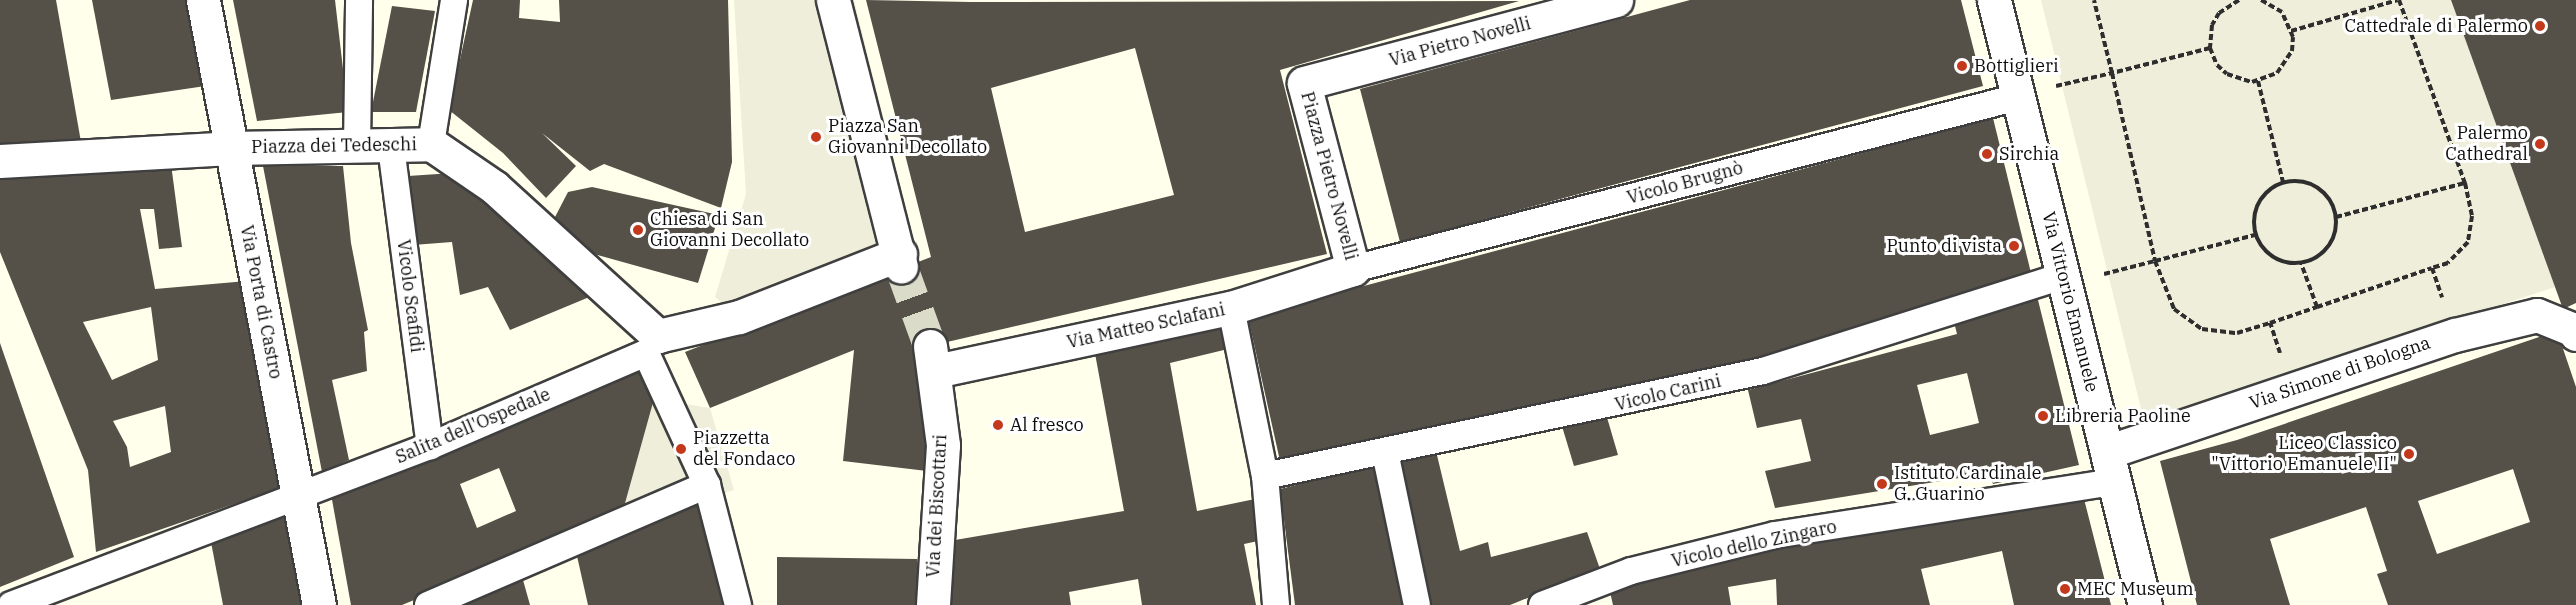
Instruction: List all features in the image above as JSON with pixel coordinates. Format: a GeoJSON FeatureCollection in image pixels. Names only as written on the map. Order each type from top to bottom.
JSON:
{"type":"FeatureCollection","features":[{"type":"Feature","properties":{"kind":"street","name":"Via Porta di Castro"},"geometry":{"type":"LineString","coordinates":[[203,0],[319,605]]}},
{"type":"Feature","properties":{"kind":"street"},"geometry":{"type":"LineString","coordinates":[[652,344],[739,317],[900,260],[889,234],[833,0]]}},
{"type":"Feature","properties":{"kind":"street","name":"Via Pietro Novelli"},"geometry":{"type":"LineString","coordinates":[[1304,83],[1616,0]]}},
{"type":"Feature","properties":{"kind":"street","name":"Via Vittorio Emanuele"},"geometry":{"type":"LineString","coordinates":[[1994,0],[2145,605]]}},
{"type":"Feature","properties":{"kind":"street","name":"Piazza Pietro Novelli"},"geometry":{"type":"LineString","coordinates":[[1304,83],[1353,269]]}},
{"type":"Feature","properties":{"kind":"street","name":"Piazza dei Tedeschi"},"geometry":{"type":"LineString","coordinates":[[0,161],[231,148],[357,148],[431,144],[494,187],[652,344]]}},
{"type":"Feature","properties":{"kind":"street","name":"Via Matteo Sclafani"},"geometry":{"type":"LineString","coordinates":[[933,359],[1231,308],[1353,269]]}},
{"type":"Feature","properties":{"kind":"street","name":"Via Simone di Bologna"},"geometry":{"type":"LineString","coordinates":[[2111,467],[2292,390],[2454,335],[2537,315],[2575,331]]}},
{"type":"Feature","properties":{"kind":"street","name":"Via dei Biscottari"},"geometry":{"type":"LineString","coordinates":[[933,359],[942,445],[933,605]]}},
{"type":"Feature","properties":{"kind":"lane"},"geometry":{"type":"LineString","coordinates":[[357,148],[359,0]]}},
{"type":"Feature","properties":{"kind":"lane"},"geometry":{"type":"LineString","coordinates":[[431,144],[454,0]]}},
{"type":"Feature","properties":{"kind":"lane","name":"Vicolo Brugnò"},"geometry":{"type":"LineString","coordinates":[[1353,269],[2018,97]]}},
{"type":"Feature","properties":{"kind":"lane","name":"Vicolo Scafidi"},"geometry":{"type":"LineString","coordinates":[[391,147],[430,446]]}},
{"type":"Feature","properties":{"kind":"lane","name":"Vicolo Carini"},"geometry":{"type":"LineString","coordinates":[[1265,476],[1763,371],[2064,280]]}},
{"type":"Feature","properties":{"kind":"lane"},"geometry":{"type":"LineString","coordinates":[[1231,308],[1265,476],[1276,605]]}},
{"type":"Feature","properties":{"kind":"lane"},"geometry":{"type":"LineString","coordinates":[[652,344],[707,485],[738,605]]}},
{"type":"Feature","properties":{"kind":"lane","name":"Salita dell'Ospedale"},"geometry":{"type":"LineString","coordinates":[[11,605],[430,446],[652,344]]}},
{"type":"Feature","properties":{"kind":"lane"},"geometry":{"type":"LineString","coordinates":[[1385,452],[1418,605]]}},
{"type":"Feature","properties":{"kind":"lane","name":"Vicolo dello Zingaro"},"geometry":{"type":"LineString","coordinates":[[1542,605],[1631,571],[1775,535],[2111,467]]}},
{"type":"Feature","properties":{"kind":"lane"},"geometry":{"type":"LineString","coordinates":[[429,605],[707,485]]}},
{"type":"Feature","properties":{"kind":"path"},"geometry":{"type":"LineString","coordinates":[[2094,0],[2155,261],[2174,309],[2202,328],[2237,333],[2270,323],[2432,268],[2455,258],[2468,242],[2472,216],[2465,183],[2398,0],[2291,31]]}},
{"type":"Feature","properties":{"kind":"path"},"geometry":{"type":"LineString","coordinates":[[2239,0],[2216,19],[2210,48],[2217,65],[2227,74],[2258,81],[2277,73],[2286,63],[2292,51],[2291,31],[2282,12],[2261,0]]}},
{"type":"Feature","properties":{"kind":"path"},"geometry":{"type":"LineString","coordinates":[[2018,97],[2210,48]]}},
{"type":"Feature","properties":{"kind":"path"},"geometry":{"type":"LineString","coordinates":[[2258,81],[2283,182]]}},
{"type":"Feature","properties":{"kind":"path"},"geometry":{"type":"LineString","coordinates":[[2283,182],[2314,185],[2325,194],[2336,217],[2330,245],[2320,255],[2301,262],[2270,256],[2255,235],[2256,207],[2263,195],[2283,182]]}},
{"type":"Feature","properties":{"kind":"path"},"geometry":{"type":"LineString","coordinates":[[2336,217],[2465,183]]}},
{"type":"Feature","properties":{"kind":"path"},"geometry":{"type":"LineString","coordinates":[[2064,280],[2155,261],[2255,235]]}},
{"type":"Feature","properties":{"kind":"path"},"geometry":{"type":"LineString","coordinates":[[2301,262],[2317,307]]}},
{"type":"Feature","properties":{"kind":"path"},"geometry":{"type":"LineString","coordinates":[[2432,268],[2454,335]]}},
{"type":"Feature","properties":{"kind":"path"},"geometry":{"type":"LineString","coordinates":[[2270,323],[2292,390]]}},
{"type":"Feature","properties":{"kind":"shaded area","name":"Piazza San Giovanni Decollato"},"geometry":{"type":"Polygon","coordinates":[[[734,0],[854,0],[913,236],[900,254],[739,317],[715,297],[746,194],[734,0]]]}},
{"type":"Feature","properties":{"kind":"shaded area"},"geometry":{"type":"Polygon","coordinates":[[[2041,0],[2451,0],[2555,287],[2144,421],[2041,0]]]}},
{"type":"Feature","properties":{"kind":"shaded area","name":"Piazzetta del Fondaco"},"geometry":{"type":"Polygon","coordinates":[[[654,399],[710,408],[734,490],[662,513],[622,514],[654,399]]]}},
{"type":"Feature","properties":{"kind":"building"},"geometry":{"type":"Polygon","coordinates":[[[0,0],[56,0],[81,142],[0,147],[0,0]]]}},
{"type":"Feature","properties":{"kind":"building"},"geometry":{"type":"Polygon","coordinates":[[[92,0],[196,0],[212,85],[111,100],[92,0]]]}},
{"type":"Feature","properties":{"kind":"building"},"geometry":{"type":"Polygon","coordinates":[[[233,0],[335,0],[348,112],[257,121],[233,0]]]}},
{"type":"Feature","properties":{"kind":"building"},"geometry":{"type":"Polygon","coordinates":[[[473,0],[520,0],[519,18],[560,22],[559,0],[728,0],[732,162],[721,208],[604,164],[590,171],[542,133],[576,166],[546,198],[503,153],[449,110],[473,0]]]}},
{"type":"Feature","properties":{"kind":"building"},"geometry":{"type":"Polygon","coordinates":[[[866,0],[971,2],[1519,1],[1280,70],[1327,254],[917,349],[927,471],[843,461],[854,350],[710,408],[685,352],[931,257],[866,0]],[[1135,48],[991,88],[1025,232],[1174,195],[1135,48]]]}},
{"type":"Feature","properties":{"kind":"building"},"geometry":{"type":"Polygon","coordinates":[[[1690,0],[1961,0],[1983,86],[1400,242],[1360,89],[1690,0]]]}},
{"type":"Feature","properties":{"kind":"building","name":"Palermo Cathedral"},"geometry":{"type":"Polygon","coordinates":[[[2451,0],[2576,0],[2576,303],[2563,309],[2451,0]]]}},
{"type":"Feature","properties":{"kind":"building"},"geometry":{"type":"Polygon","coordinates":[[[392,6],[435,11],[416,112],[371,112],[392,6]]]}},
{"type":"Feature","properties":{"kind":"building"},"geometry":{"type":"Polygon","coordinates":[[[1993,118],[2031,273],[1755,361],[1280,461],[1248,317],[1993,118]]]}},
{"type":"Feature","properties":{"kind":"building"},"geometry":{"type":"Polygon","coordinates":[[[171,164],[182,247],[159,249],[154,209],[140,209],[155,289],[247,281],[280,488],[96,552],[88,470],[0,252],[0,175],[171,164]],[[151,307],[83,322],[112,380],[158,360],[151,307]],[[165,406],[113,421],[127,447],[130,467],[171,452],[165,406]]]}},
{"type":"Feature","properties":{"kind":"building"},"geometry":{"type":"Polygon","coordinates":[[[263,166],[343,166],[351,243],[368,330],[364,332],[367,371],[332,380],[349,460],[322,472],[263,166]]]}},
{"type":"Feature","properties":{"kind":"building"},"geometry":{"type":"Polygon","coordinates":[[[453,173],[599,293],[510,330],[488,287],[460,295],[452,242],[413,245],[408,176],[453,173]]]}},
{"type":"Feature","properties":{"kind":"building","name":"Chiesa di San Giovanni Decollato"},"geometry":{"type":"Polygon","coordinates":[[[592,187],[719,215],[698,283],[594,254],[570,241],[554,219],[568,192],[592,187]]]}},
{"type":"Feature","properties":{"kind":"building"},"geometry":{"type":"Polygon","coordinates":[[[2037,296],[2079,465],[1993,484],[1990,473],[1775,508],[1765,471],[1811,461],[1801,419],[1757,428],[1748,390],[1957,334],[1952,314],[2037,296]],[[1967,373],[1917,385],[1930,435],[1979,423],[1967,373]]]}},
{"type":"Feature","properties":{"kind":"building"},"geometry":{"type":"Polygon","coordinates":[[[1220,317],[1228,349],[1170,363],[1197,511],[1255,499],[1263,540],[1244,544],[1256,605],[1142,605],[1138,579],[1069,592],[1071,605],[950,605],[955,540],[1124,511],[1094,348],[1220,317]]]}},
{"type":"Feature","properties":{"kind":"building","name":"Liceo Classico \"Vittorio Emanuele II\""},"geometry":{"type":"Polygon","coordinates":[[[2557,331],[2576,387],[2576,605],[2388,605],[2377,574],[2387,571],[2366,507],[2270,539],[2290,605],[2197,605],[2160,461],[2237,440],[2557,331]],[[2513,469],[2418,501],[2437,554],[2530,522],[2513,469]]]}},
{"type":"Feature","properties":{"kind":"building"},"geometry":{"type":"Polygon","coordinates":[[[0,343],[74,557],[0,587],[0,343]]]}},
{"type":"Feature","properties":{"kind":"building"},"geometry":{"type":"Polygon","coordinates":[[[638,363],[654,399],[622,514],[402,605],[351,605],[331,494],[638,363]],[[499,468],[460,484],[477,528],[516,511],[499,468]]]}},
{"type":"Feature","properties":{"kind":"building"},"geometry":{"type":"Polygon","coordinates":[[[1606,414],[1618,455],[1574,466],[1561,423],[1606,414]]]}},
{"type":"Feature","properties":{"kind":"building"},"geometry":{"type":"Polygon","coordinates":[[[1436,451],[1460,551],[1488,542],[1491,557],[1587,532],[1600,569],[1510,605],[1426,605],[1394,458],[1436,451]]]}},
{"type":"Feature","properties":{"kind":"building"},"geometry":{"type":"Polygon","coordinates":[[[1375,465],[1407,605],[1295,605],[1280,489],[1375,465]]]}},
{"type":"Feature","properties":{"kind":"building"},"geometry":{"type":"Polygon","coordinates":[[[2083,495],[2111,605],[2014,605],[2002,551],[1921,569],[1930,605],[1777,605],[1776,579],[1728,587],[1731,605],[1613,605],[1608,583],[1779,542],[2083,495]]]}},
{"type":"Feature","properties":{"kind":"building"},"geometry":{"type":"Polygon","coordinates":[[[702,503],[726,605],[588,605],[577,556],[662,513],[702,503]]]}},
{"type":"Feature","properties":{"kind":"building"},"geometry":{"type":"Polygon","coordinates":[[[284,514],[301,605],[223,605],[211,542],[284,514]]]}},
{"type":"Feature","properties":{"kind":"building"},"geometry":{"type":"Polygon","coordinates":[[[777,557],[917,559],[919,605],[777,605],[777,557]]]}},
{"type":"Feature","properties":{"kind":"building"},"geometry":{"type":"Polygon","coordinates":[[[521,573],[530,605],[443,605],[521,573]]]}},
{"type":"Feature","properties":{"kind":"tunnel"},"geometry":{"type":"LineString","coordinates":[[901,266],[930,346]]}},
{"type":"Feature","properties":{"kind":"place","name":"Cattedrale di Palermo"},"geometry":{"type":"Point","coordinates":[2540,26]}},
{"type":"Feature","properties":{"kind":"place","name":"Bottiglieri"},"geometry":{"type":"Point","coordinates":[1962,66]}},
{"type":"Feature","properties":{"kind":"place","name":"Piazza San Giovanni Decollato"},"geometry":{"type":"Point","coordinates":[816,137]}},
{"type":"Feature","properties":{"kind":"place","name":"Palermo Cathedral"},"geometry":{"type":"Point","coordinates":[2540,144]}},
{"type":"Feature","properties":{"kind":"place","name":"Sirchia"},"geometry":{"type":"Point","coordinates":[1987,154]}},
{"type":"Feature","properties":{"kind":"place","name":"Chiesa di San Giovanni Decollato"},"geometry":{"type":"Point","coordinates":[638,230]}},
{"type":"Feature","properties":{"kind":"place","name":"Punto di vista"},"geometry":{"type":"Point","coordinates":[2014,246]}},
{"type":"Feature","properties":{"kind":"place","name":"Libreria Paoline"},"geometry":{"type":"Point","coordinates":[2043,416]}},
{"type":"Feature","properties":{"kind":"place","name":"Al fresco"},"geometry":{"type":"Point","coordinates":[998,425]}},
{"type":"Feature","properties":{"kind":"place","name":"Piazzetta del Fondaco"},"geometry":{"type":"Point","coordinates":[681,449]}},
{"type":"Feature","properties":{"kind":"place","name":"Liceo Classico \"Vittorio Emanuele II\""},"geometry":{"type":"Point","coordinates":[2409,454]}},
{"type":"Feature","properties":{"kind":"place","name":"Istituto Cardinale G. Guarino"},"geometry":{"type":"Point","coordinates":[1882,484]}},
{"type":"Feature","properties":{"kind":"place","name":"MEC Museum"},"geometry":{"type":"Point","coordinates":[2065,589]}}]}
